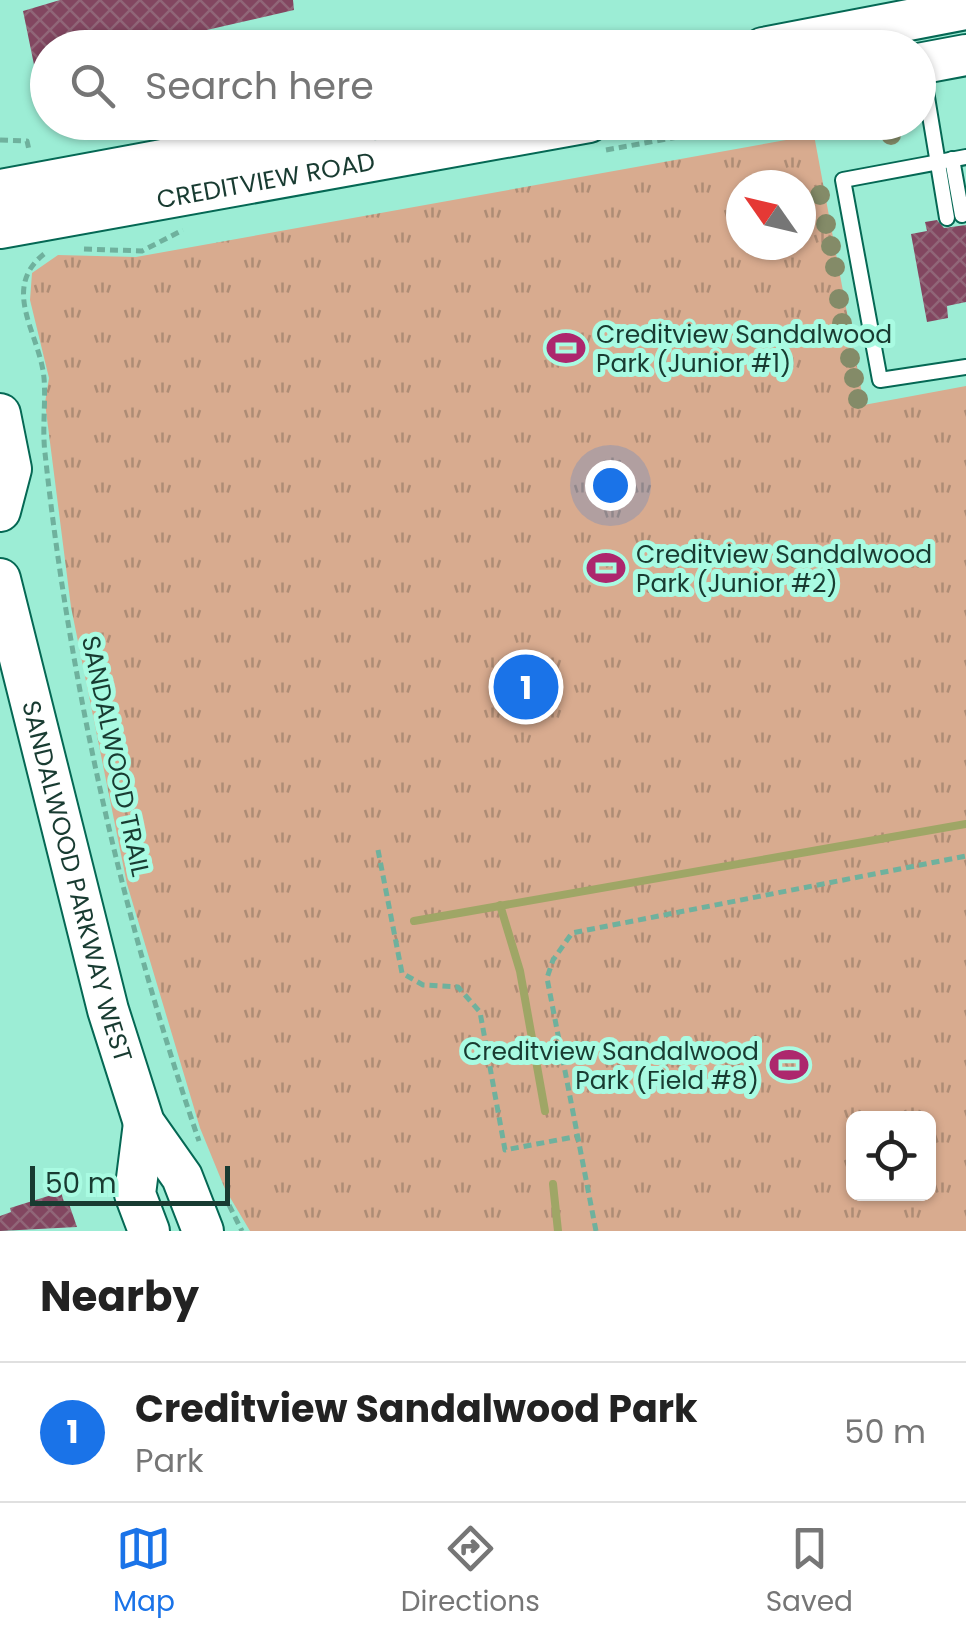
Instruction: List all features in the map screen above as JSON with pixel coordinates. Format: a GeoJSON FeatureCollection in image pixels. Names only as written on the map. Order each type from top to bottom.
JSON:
{"type":"FeatureCollection","features":[{"type":"Feature","properties":{"kind":"main road"},"geometry":{"type":"LineString","coordinates":[[936,32],[966,9]]}},
{"type":"Feature","properties":{"kind":"main road"},"geometry":{"type":"LineString","coordinates":[[936,49],[966,55]]}},
{"type":"Feature","properties":{"kind":"main road","name":"CREDITVIEW ROAD"},"geometry":{"type":"LineString","coordinates":[[0,190],[271,140]]}},
{"type":"Feature","properties":{"kind":"main road","name":"CREDITVIEW ROAD"},"geometry":{"type":"LineString","coordinates":[[0,228],[488,140]]}},
{"type":"Feature","properties":{"kind":"main road"},"geometry":{"type":"LineString","coordinates":[[0,414],[10,469],[0,511]]}},
{"type":"Feature","properties":{"kind":"main road","name":"SANDALWOOD PARKWAY WEST"},"geometry":{"type":"LineString","coordinates":[[0,579],[86,932],[144,1123],[182,1178],[203,1231]]}},
{"type":"Feature","properties":{"kind":"main road","name":"SANDALWOOD PARKWAY WEST"},"geometry":{"type":"LineString","coordinates":[[144,1123],[135,1194],[149,1231]]}},
{"type":"Feature","properties":{"kind":"lane"},"geometry":{"type":"LineString","coordinates":[[931,140],[934,162],[954,216],[959,158],[934,162],[844,180],[880,380],[966,367]]}},
{"type":"Feature","properties":{"kind":"path"},"geometry":{"type":"LineString","coordinates":[[0,140],[27,141]]}},
{"type":"Feature","properties":{"kind":"path","name":"SANDALWOOD TRAIL"},"geometry":{"type":"LineString","coordinates":[[26,274],[21,298],[24,319],[36,337],[44,381],[44,451],[64,600],[96,769],[164,1039],[202,1150]]}},
{"type":"Feature","properties":{"kind":"path"},"geometry":{"type":"LineString","coordinates":[[378,850],[402,974],[423,985],[458,987],[480,1012],[505,1150],[579,1136]]}},
{"type":"Feature","properties":{"kind":"path"},"geometry":{"type":"LineString","coordinates":[[596,1231],[547,978],[552,960],[572,934],[966,856]]}},
{"type":"Feature","properties":{"kind":"path"},"geometry":{"type":"LineString","coordinates":[[220,1194],[233,1209],[242,1231]]}},
{"type":"Feature","properties":{"kind":"green space"},"geometry":{"type":"Polygon","coordinates":[[[786,140],[815,140],[866,415],[966,398],[966,1231],[250,1231],[225,1189],[200,1128],[127,884],[71,607],[45,403],[49,378],[30,300],[32,273],[58,255],[136,257],[786,140]]]}},
{"type":"Feature","properties":{"kind":"green space"},"geometry":{"type":"Polygon","coordinates":[[[966,386],[966,451],[861,457],[853,407],[966,386]]]}},
{"type":"Feature","properties":{"kind":"building"},"geometry":{"type":"Polygon","coordinates":[[[60,0],[293,0],[294,10],[207,30],[30,30],[30,45],[23,11],[60,0]]]}},
{"type":"Feature","properties":{"kind":"building"},"geometry":{"type":"Polygon","coordinates":[[[937,220],[944,228],[966,225],[966,302],[947,306],[948,318],[927,322],[911,234],[927,231],[925,222],[937,220]]]}},
{"type":"Feature","properties":{"kind":"building"},"geometry":{"type":"Polygon","coordinates":[[[61,1192],[77,1227],[0,1231],[0,1216],[11,1212],[10,1208],[61,1192]]]}},
{"type":"Feature","properties":{"kind":"waterway"},"geometry":{"type":"LineString","coordinates":[[414,921],[966,824]]}},
{"type":"Feature","properties":{"kind":"waterway"},"geometry":{"type":"LineString","coordinates":[[500,905],[520,971],[545,1111]]}},
{"type":"Feature","properties":{"kind":"waterway"},"geometry":{"type":"LineString","coordinates":[[553,1184],[558,1231]]}},
{"type":"Feature","properties":{"kind":"place","name":"Creditview Sandalwood Park (Junior #1)"},"geometry":{"type":"Point","coordinates":[566,348]}},
{"type":"Feature","properties":{"kind":"place","name":"Creditview Sandalwood Park (Junior #2)"},"geometry":{"type":"Point","coordinates":[606,568]}},
{"type":"Feature","properties":{"kind":"place","name":"Creditview Sandalwood Park"},"geometry":{"type":"Point","coordinates":[526,687]}},
{"type":"Feature","properties":{"kind":"place","name":"Creditview Sandalwood Park (Field #8)"},"geometry":{"type":"Point","coordinates":[789,1065]}}]}
